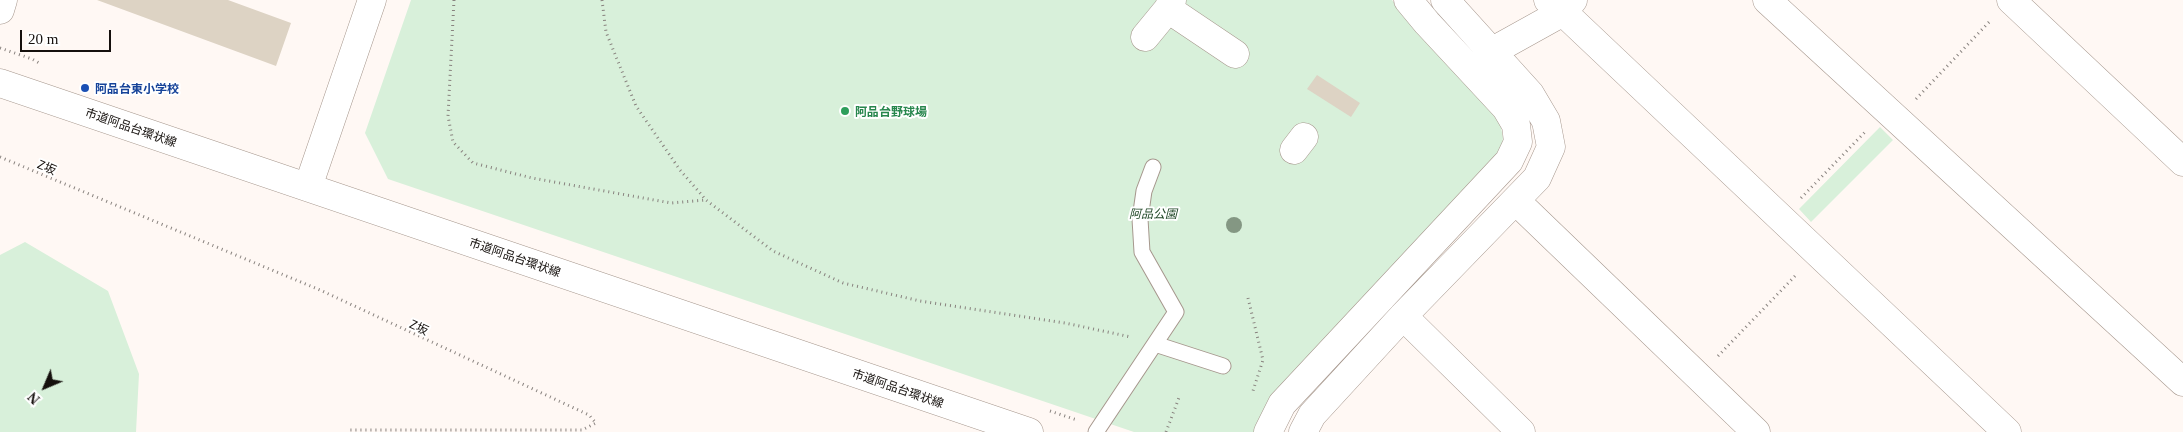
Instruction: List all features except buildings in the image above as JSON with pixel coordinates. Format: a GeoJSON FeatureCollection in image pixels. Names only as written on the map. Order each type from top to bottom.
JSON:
{"type":"FeatureCollection","features":[{"type":"Feature","properties":{"kind":"street"},"geometry":{"type":"LineString","coordinates":[[0,10],[3,0]]}},
{"type":"Feature","properties":{"kind":"street"},"geometry":{"type":"LineString","coordinates":[[308,187],[372,0]]}},
{"type":"Feature","properties":{"kind":"street"},"geometry":{"type":"LineString","coordinates":[[1268,432],[1282,404],[1509,161],[1518,142],[1516,125],[1506,108],[1408,0]]}},
{"type":"Feature","properties":{"kind":"street"},"geometry":{"type":"LineString","coordinates":[[1303,432],[1312,415],[1403,316],[1537,178],[1551,147],[1546,121],[1530,94],[1444,0]]}},
{"type":"Feature","properties":{"kind":"street"},"geometry":{"type":"LineString","coordinates":[[1767,0],[2183,382]]}},
{"type":"Feature","properties":{"kind":"street"},"geometry":{"type":"LineString","coordinates":[[1491,52],[1561,4],[1817,253],[2007,432]]}},
{"type":"Feature","properties":{"kind":"street"},"geometry":{"type":"LineString","coordinates":[[1145,37],[1170,5],[1235,54]]}},
{"type":"Feature","properties":{"kind":"street"},"geometry":{"type":"LineString","coordinates":[[2004,7],[2183,162]]}},
{"type":"Feature","properties":{"kind":"street","name":"市道阿品台環状線"},"geometry":{"type":"LineString","coordinates":[[0,83],[1029,432]]}},
{"type":"Feature","properties":{"kind":"street"},"geometry":{"type":"LineString","coordinates":[[1516,201],[1756,432]]}},
{"type":"Feature","properties":{"kind":"street"},"geometry":{"type":"LineString","coordinates":[[1403,316],[1521,432]]}},
{"type":"Feature","properties":{"kind":"lane"},"geometry":{"type":"LineString","coordinates":[[1096,432],[1176,312],[1142,252],[1140,219],[1144,191],[1153,167]]}},
{"type":"Feature","properties":{"kind":"lane"},"geometry":{"type":"LineString","coordinates":[[1155,344],[1223,366]]}},
{"type":"Feature","properties":{"kind":"path"},"geometry":{"type":"LineString","coordinates":[[454,0],[448,116],[453,142],[473,163],[532,178],[671,204],[706,200]]}},
{"type":"Feature","properties":{"kind":"path"},"geometry":{"type":"LineString","coordinates":[[602,0],[606,32],[636,106],[680,170],[706,200],[773,251],[843,283],[920,301],[1064,324],[1155,344]]}},
{"type":"Feature","properties":{"kind":"path"},"geometry":{"type":"LineString","coordinates":[[1819,180],[1892,115],[2004,7]]}},
{"type":"Feature","properties":{"kind":"path"},"geometry":{"type":"LineString","coordinates":[[0,48],[32,58]]}},
{"type":"Feature","properties":{"kind":"path","name":"Z坂"},"geometry":{"type":"LineString","coordinates":[[0,157],[320,290],[588,415],[596,423],[582,430],[349,430],[349,432]]}},
{"type":"Feature","properties":{"kind":"path"},"geometry":{"type":"LineString","coordinates":[[1698,376],[1817,253]]}},
{"type":"Feature","properties":{"kind":"path"},"geometry":{"type":"LineString","coordinates":[[1248,298],[1263,360],[1251,396]]}},
{"type":"Feature","properties":{"kind":"path"},"geometry":{"type":"LineString","coordinates":[[1166,432],[1180,395]]}},
{"type":"Feature","properties":{"kind":"green space","name":"阿品公園"},"geometry":{"type":"Polygon","coordinates":[[[411,0],[1392,0],[1417,32],[1495,115],[1501,127],[1503,138],[1501,157],[1255,432],[1134,432],[388,179],[365,133],[411,0]]]}},
{"type":"Feature","properties":{"kind":"green space"},"geometry":{"type":"Polygon","coordinates":[[[1880,127],[1893,140],[1811,222],[1799,209],[1880,127]]]}},
{"type":"Feature","properties":{"kind":"green space"},"geometry":{"type":"Polygon","coordinates":[[[25,242],[108,291],[139,374],[136,432],[0,432],[0,255],[25,242]]]}},
{"type":"Feature","properties":{"kind":"place","name":"阿品台東小学校"},"geometry":{"type":"Point","coordinates":[85,88]}},
{"type":"Feature","properties":{"kind":"place","name":"阿品台野球場"},"geometry":{"type":"Point","coordinates":[845,111]}}]}
